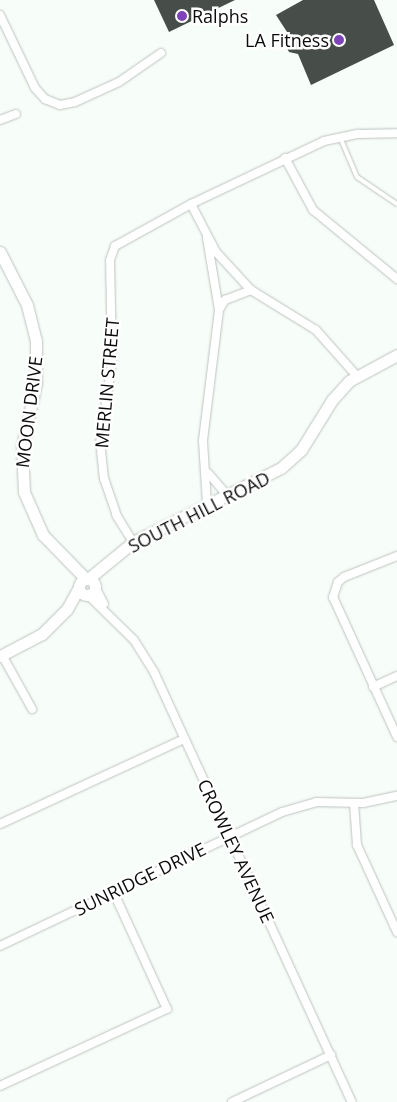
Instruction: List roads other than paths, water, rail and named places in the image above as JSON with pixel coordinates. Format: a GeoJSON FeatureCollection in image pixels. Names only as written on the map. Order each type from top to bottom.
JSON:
{"type":"FeatureCollection","features":[{"type":"Feature","properties":{"kind":"street"},"geometry":{"type":"LineString","coordinates":[[0,15],[35,88],[45,99],[60,105],[75,102],[119,82],[161,53]]}},
{"type":"Feature","properties":{"kind":"street"},"geometry":{"type":"LineString","coordinates":[[0,120],[16,114]]}},
{"type":"Feature","properties":{"kind":"street","name":"MERLIN STREET"},"geometry":{"type":"LineString","coordinates":[[133,542],[111,499],[101,461],[101,425],[114,329],[111,253],[120,241],[285,158],[340,137],[397,133]]}},
{"type":"Feature","properties":{"kind":"street"},"geometry":{"type":"LineString","coordinates":[[285,158],[313,210],[397,279]]}},
{"type":"Feature","properties":{"kind":"street"},"geometry":{"type":"LineString","coordinates":[[191,204],[207,238],[251,290],[316,330],[356,375]]}},
{"type":"Feature","properties":{"kind":"street"},"geometry":{"type":"LineString","coordinates":[[207,238],[219,310],[203,441],[208,473],[208,505]]}},
{"type":"Feature","properties":{"kind":"street","name":"MOON DRIVE"},"geometry":{"type":"LineString","coordinates":[[0,252],[27,305],[36,341],[36,383],[22,447],[24,492],[43,535],[87,587]]}},
{"type":"Feature","properties":{"kind":"street"},"geometry":{"type":"LineString","coordinates":[[219,310],[225,300],[251,290]]}},
{"type":"Feature","properties":{"kind":"street","name":"SOUTH HILL ROAD"},"geometry":{"type":"LineString","coordinates":[[1,656],[42,634],[105,567],[133,542],[255,484],[294,458],[332,400],[356,375],[397,355]]}},
{"type":"Feature","properties":{"kind":"street"},"geometry":{"type":"LineString","coordinates":[[208,473],[228,496]]}},
{"type":"Feature","properties":{"kind":"street"},"geometry":{"type":"LineString","coordinates":[[397,556],[344,577],[334,592],[336,610],[397,737]]}},
{"type":"Feature","properties":{"kind":"street","name":"CROWLEY AVENUE"},"geometry":{"type":"LineString","coordinates":[[87,587],[146,656],[352,1102]]}},
{"type":"Feature","properties":{"kind":"street"},"geometry":{"type":"LineString","coordinates":[[1,656],[32,709]]}},
{"type":"Feature","properties":{"kind":"street"},"geometry":{"type":"LineString","coordinates":[[373,687],[397,676]]}},
{"type":"Feature","properties":{"kind":"street"},"geometry":{"type":"LineString","coordinates":[[0,824],[184,739]]}},
{"type":"Feature","properties":{"kind":"street","name":"SUNRIDGE DRIVE"},"geometry":{"type":"LineString","coordinates":[[0,946],[230,836],[302,804],[354,803],[397,796]]}},
{"type":"Feature","properties":{"kind":"street"},"geometry":{"type":"LineString","coordinates":[[354,803],[357,845],[397,932]]}},
{"type":"Feature","properties":{"kind":"street"},"geometry":{"type":"LineString","coordinates":[[0,1086],[167,1009],[114,893]]}},
{"type":"Feature","properties":{"kind":"street"},"geometry":{"type":"LineString","coordinates":[[232,1102],[330,1056]]}},
{"type":"Feature","properties":{"kind":"lane"},"geometry":{"type":"LineString","coordinates":[[340,137],[356,177],[397,204]]}},
{"type":"Feature","properties":{"kind":"place","name":"Ralphs"},"geometry":{"type":"Point","coordinates":[182,16]}},
{"type":"Feature","properties":{"kind":"place","name":"LA Fitness"},"geometry":{"type":"Point","coordinates":[339,40]}}]}
